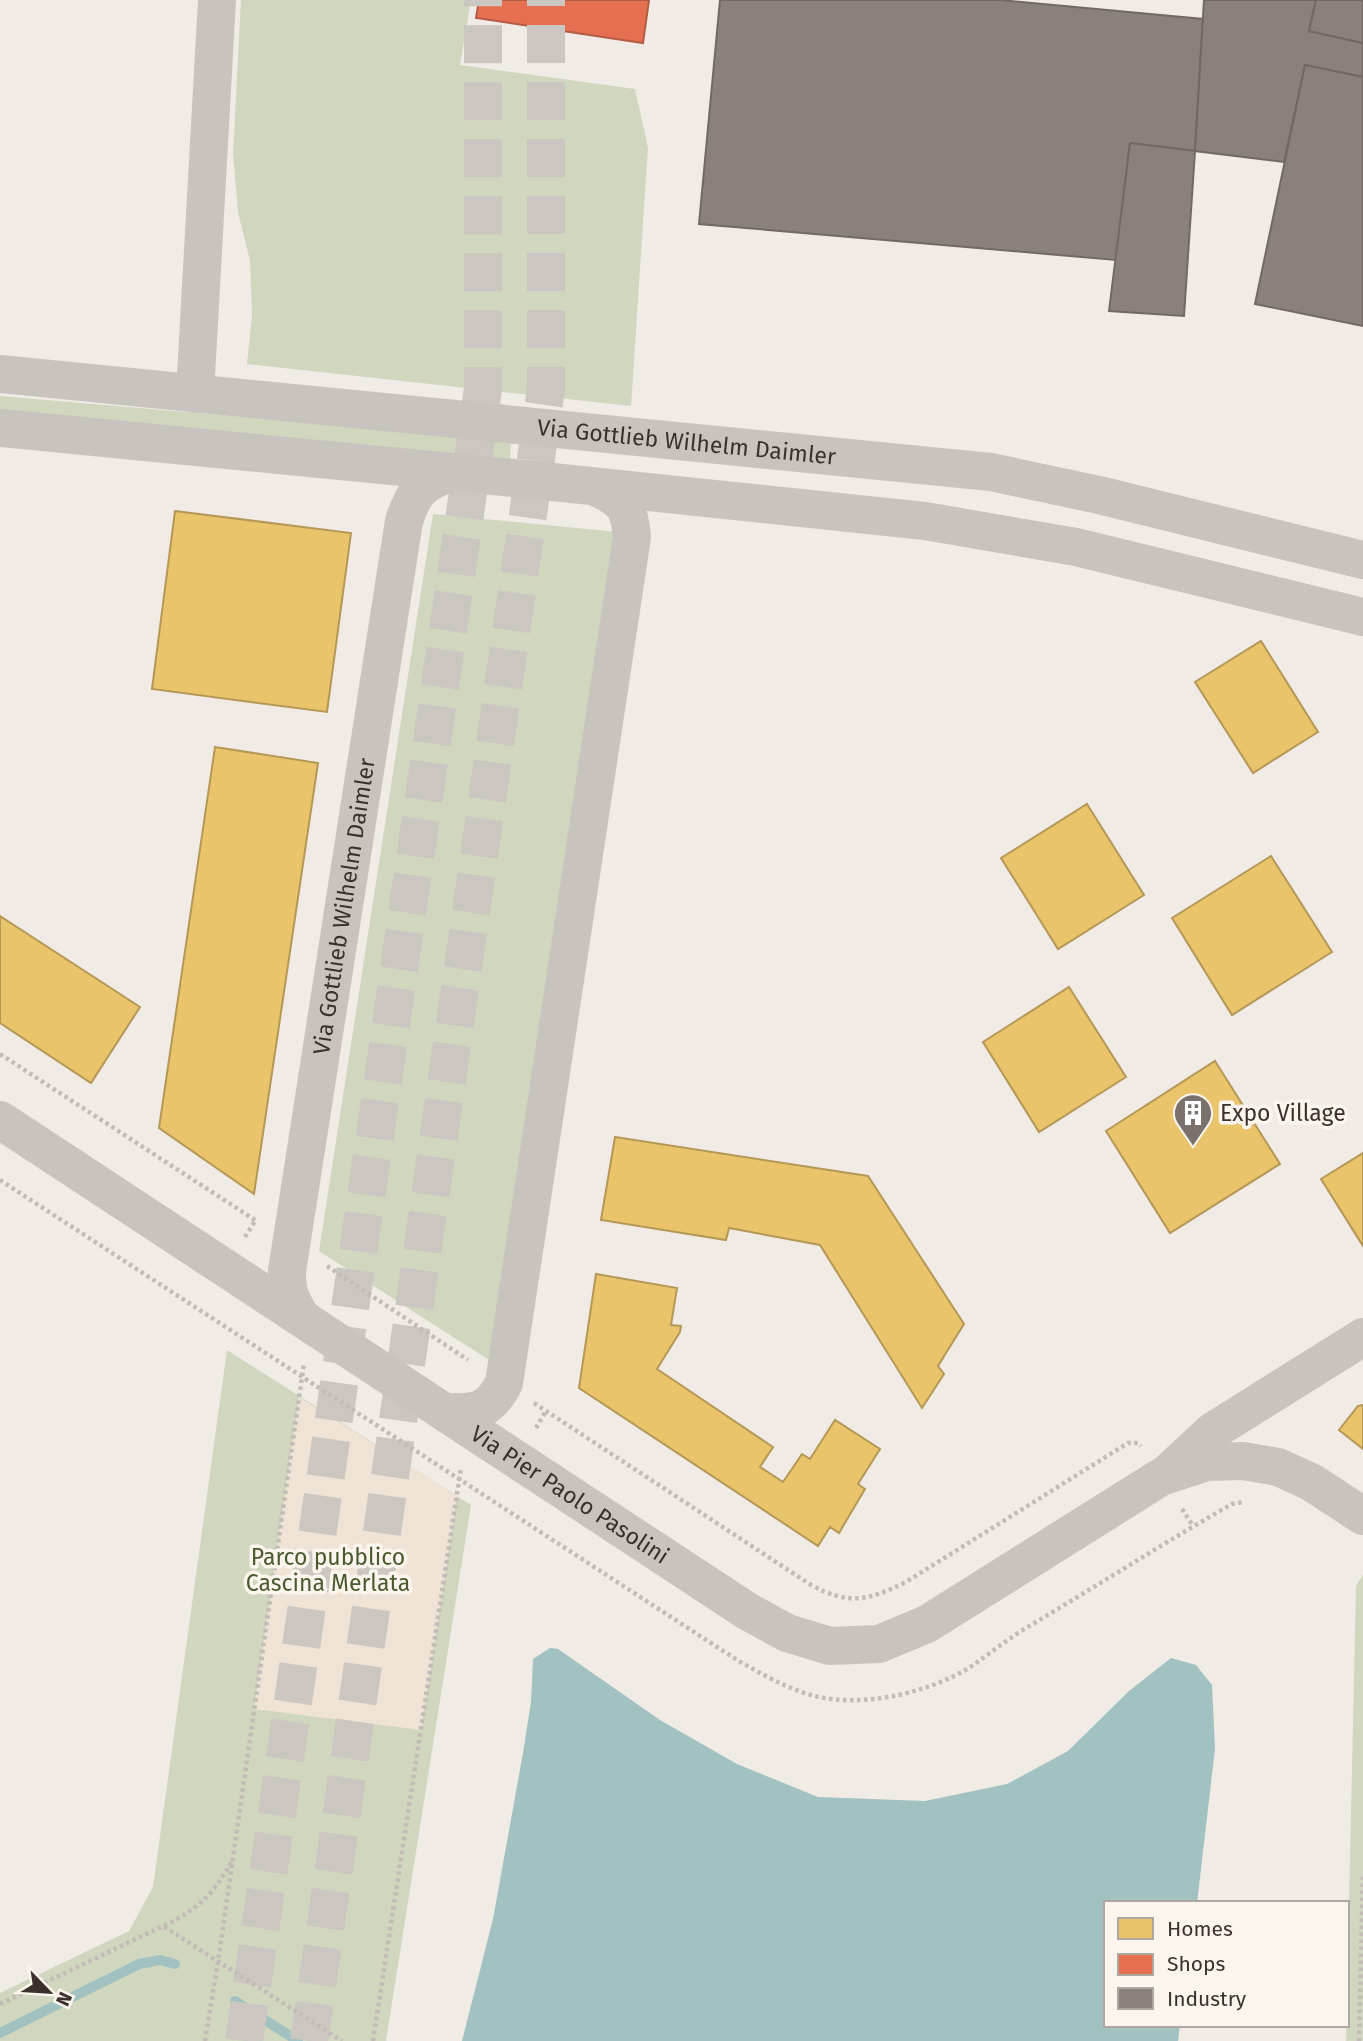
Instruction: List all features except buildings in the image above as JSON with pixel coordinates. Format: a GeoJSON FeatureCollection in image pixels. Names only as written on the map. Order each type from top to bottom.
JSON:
{"type":"FeatureCollection","features":[{"type":"Feature","properties":{"kind":"street"},"geometry":{"type":"LineString","coordinates":[[195,394],[217,0]]}},
{"type":"Feature","properties":{"kind":"street","name":"Via Gottlieb Wilhelm Daimler"},"geometry":{"type":"LineString","coordinates":[[0,374],[991,472],[1099,495],[1363,560]]}},
{"type":"Feature","properties":{"kind":"street"},"geometry":{"type":"LineString","coordinates":[[0,428],[925,521],[1076,547],[1363,617]]}},
{"type":"Feature","properties":{"kind":"street","name":"Via Gottlieb Wilhelm Daimler"},"geometry":{"type":"LineString","coordinates":[[301,1317],[287,1288],[287,1271],[404,521],[416,493],[426,484],[451,473]]}},
{"type":"Feature","properties":{"kind":"street"},"geometry":{"type":"LineString","coordinates":[[446,1412],[470,1412],[486,1407],[497,1397],[504,1383],[632,537],[629,513],[623,502],[597,488]]}},
{"type":"Feature","properties":{"kind":"street","name":"Via Pier Paolo Pasolini"},"geometry":{"type":"LineString","coordinates":[[0,1120],[747,1611],[787,1633],[830,1646],[879,1644],[927,1624],[1154,1462],[1213,1431],[1363,1337]]}},
{"type":"Feature","properties":{"kind":"street","name":"Via Pier Paolo Pasolini"},"geometry":{"type":"LineString","coordinates":[[1154,1462],[1243,1461],[1278,1467],[1311,1482],[1363,1516]]}},
{"type":"Feature","properties":{"kind":"path"},"geometry":{"type":"LineString","coordinates":[[0,1054],[262,1224]]}},
{"type":"Feature","properties":{"kind":"path"},"geometry":{"type":"LineString","coordinates":[[323,1264],[473,1364]]}},
{"type":"Feature","properties":{"kind":"path"},"geometry":{"type":"LineString","coordinates":[[205,2041],[304,1362]]}},
{"type":"Feature","properties":{"kind":"path"},"geometry":{"type":"LineString","coordinates":[[526,1396],[811,1585],[828,1593],[850,1598],[864,1599],[879,1595],[906,1582],[1128,1443],[1138,1443],[1154,1462]]}},
{"type":"Feature","properties":{"kind":"path"},"geometry":{"type":"LineString","coordinates":[[373,2041],[461,1464]]}},
{"type":"Feature","properties":{"kind":"path"},"geometry":{"type":"LineString","coordinates":[[1193,1526],[1231,1504],[1253,1502]]}},
{"type":"Feature","properties":{"kind":"path"},"geometry":{"type":"LineString","coordinates":[[0,2004],[189,1913],[205,1900],[233,1859]]}},
{"type":"Feature","properties":{"kind":"path"},"geometry":{"type":"LineString","coordinates":[[1359,2041],[1363,1878]]}},
{"type":"Feature","properties":{"kind":"path"},"geometry":{"type":"LineString","coordinates":[[163,1926],[342,2041]]}},
{"type":"Feature","properties":{"kind":"green space"},"geometry":{"type":"Polygon","coordinates":[[[241,0],[471,0],[460,65],[635,89],[648,148],[631,406],[247,364],[252,316],[250,261],[238,212],[233,153],[241,0]]]}},
{"type":"Feature","properties":{"kind":"green space"},"geometry":{"type":"Polygon","coordinates":[[[0,396],[511,440],[510,461],[0,413],[0,396]]]}},
{"type":"Feature","properties":{"kind":"green space"},"geometry":{"type":"Polygon","coordinates":[[[433,514],[617,532],[489,1360],[319,1251],[433,514]]]}},
{"type":"Feature","properties":{"kind":"green space","name":"Parco pubblico Cascina Merlata"},"geometry":{"type":"Polygon","coordinates":[[[227,1350],[471,1505],[386,2041],[0,2041],[0,1993],[129,1931],[153,1887],[227,1350]]]}},
{"type":"Feature","properties":{"kind":"green space"},"geometry":{"type":"Polygon","coordinates":[[[1363,1575],[1363,2041],[1346,2041],[1346,2027],[1349,2027],[1356,1586],[1363,1575]]]}},
{"type":"Feature","properties":{"kind":"shaded area"},"geometry":{"type":"Polygon","coordinates":[[[299,1397],[457,1496],[421,1730],[254,1709],[299,1397]]]}},
{"type":"Feature","properties":{"kind":"water"},"geometry":{"type":"Polygon","coordinates":[[[550,1648],[558,1649],[660,1720],[737,1764],[818,1797],[925,1801],[1007,1784],[1068,1751],[1129,1691],[1171,1658],[1196,1665],[1212,1685],[1215,1749],[1197,1901],[1104,1901],[1104,2027],[1180,2027],[1178,2041],[462,2041],[493,1919],[531,1702],[533,1659],[550,1648]]]}},
{"type":"Feature","properties":{"kind":"waterway"},"geometry":{"type":"LineString","coordinates":[[0,2033],[139,1964],[160,1960],[175,1964]]}},
{"type":"Feature","properties":{"kind":"waterway"},"geometry":{"type":"LineString","coordinates":[[235,2001],[298,2041]]}},
{"type":"Feature","properties":{"kind":"tunnel"},"geometry":{"type":"LineString","coordinates":[[244,2041],[483,389],[483,0]]}},
{"type":"Feature","properties":{"kind":"tunnel"},"geometry":{"type":"LineString","coordinates":[[309,2041],[546,389],[546,0]]}},
{"type":"Feature","properties":{"kind":"place","name":"Expo Village"},"geometry":{"type":"Point","coordinates":[1193,1147]}}]}
